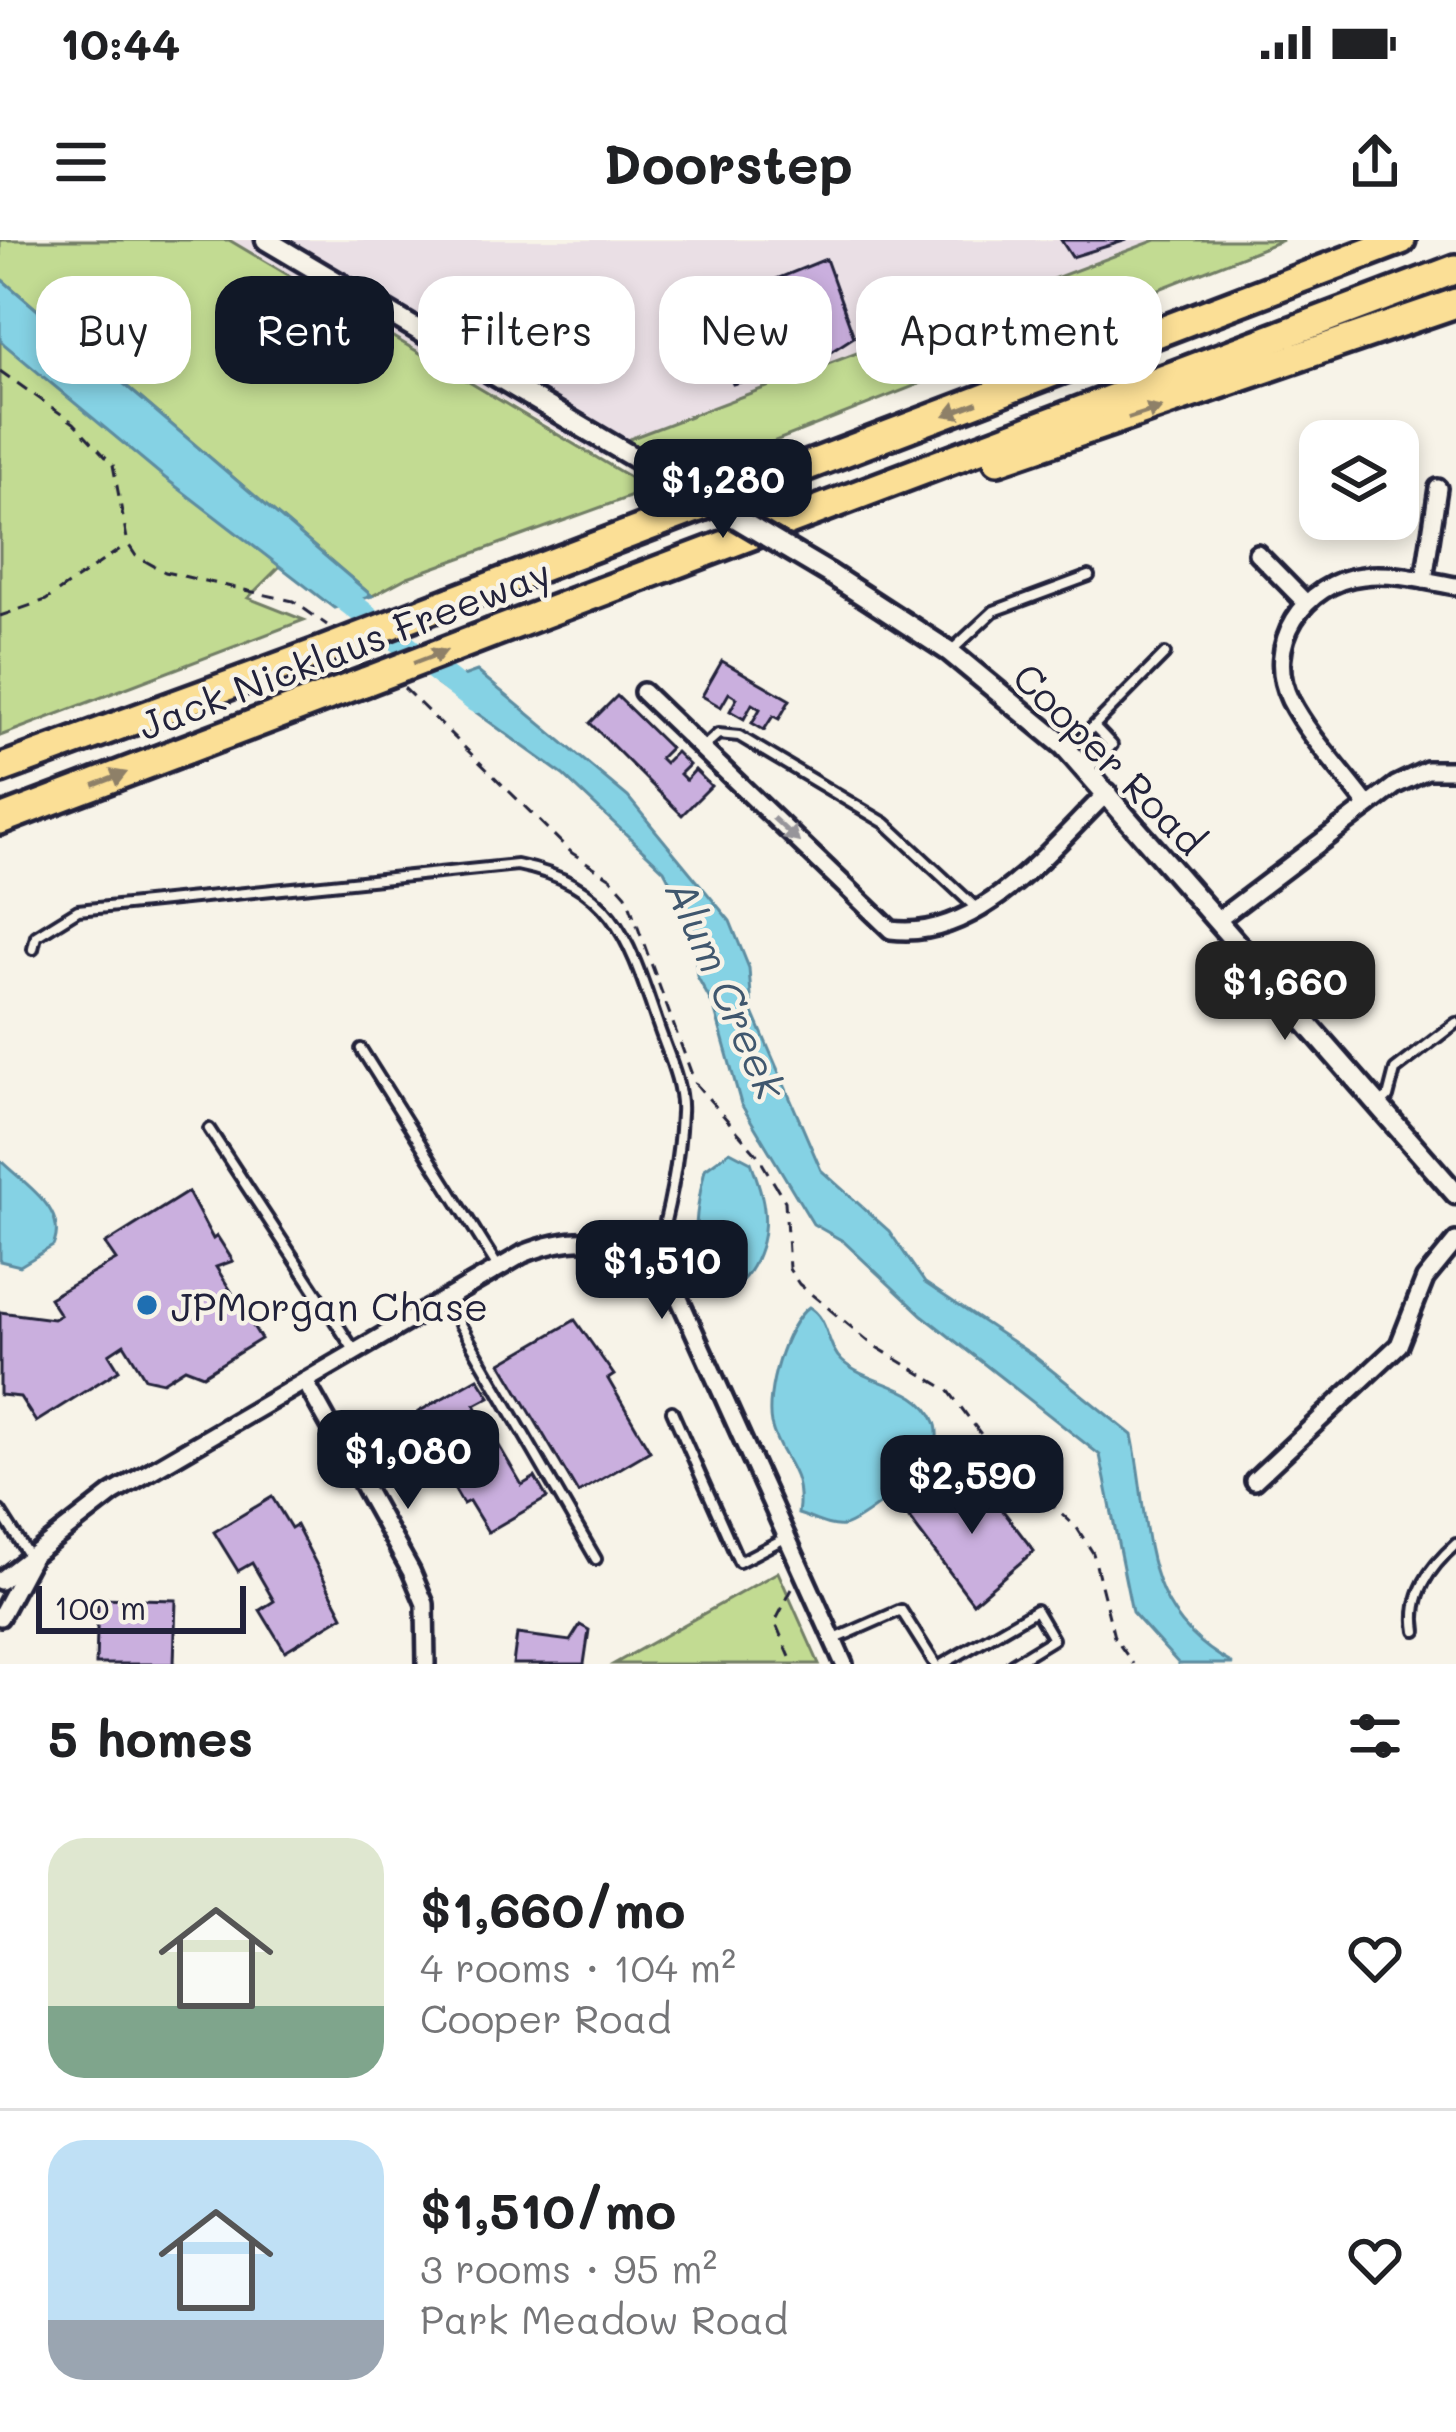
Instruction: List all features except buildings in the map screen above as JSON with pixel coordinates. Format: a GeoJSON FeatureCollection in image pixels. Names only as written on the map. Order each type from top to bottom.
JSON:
{"type":"FeatureCollection","features":[{"type":"Feature","properties":{"kind":"highway"},"geometry":{"type":"LineString","coordinates":[[1162,325],[1346,240]]}},
{"type":"Feature","properties":{"kind":"highway","name":"Jack Nicklaus Freeway"},"geometry":{"type":"LineString","coordinates":[[1162,332],[1401,240]]}},
{"type":"Feature","properties":{"kind":"highway","name":"Jack Nicklaus Freeway"},"geometry":{"type":"LineString","coordinates":[[0,820],[381,681],[492,633],[1456,269]]}},
{"type":"Feature","properties":{"kind":"highway"},"geometry":{"type":"LineString","coordinates":[[832,507],[1127,419],[1456,303]]}},
{"type":"Feature","properties":{"kind":"highway","name":"Jack Nicklaus Freeway"},"geometry":{"type":"LineString","coordinates":[[0,769],[1028,384]]}},
{"type":"Feature","properties":{"kind":"street","name":"Cooper Road"},"geometry":{"type":"LineString","coordinates":[[266,240],[302,248],[643,463],[830,574],[1008,695],[1108,792],[1456,1194]]}},
{"type":"Feature","properties":{"kind":"street"},"geometry":{"type":"LineString","coordinates":[[1424,580],[1438,488]]}},
{"type":"Feature","properties":{"kind":"street"},"geometry":{"type":"LineString","coordinates":[[1257,553],[1306,603]]}},
{"type":"Feature","properties":{"kind":"street"},"geometry":{"type":"LineString","coordinates":[[1368,806],[1291,702],[1283,681],[1283,643],[1306,603],[1350,578],[1456,586]]}},
{"type":"Feature","properties":{"kind":"street"},"geometry":{"type":"LineString","coordinates":[[643,692],[891,930],[922,934],[976,908],[1017,880],[1108,792]]}},
{"type":"Feature","properties":{"kind":"street"},"geometry":{"type":"LineString","coordinates":[[1219,919],[1411,777],[1456,770]]}},
{"type":"Feature","properties":{"kind":"street"},"geometry":{"type":"LineString","coordinates":[[0,1581],[113,1493],[499,1268],[571,1239],[620,1246],[653,1266],[678,1297],[844,1664]]}},
{"type":"Feature","properties":{"kind":"street"},"geometry":{"type":"LineString","coordinates":[[1254,1481],[1399,1345],[1425,1279],[1456,1241]]}},
{"type":"Feature","properties":{"kind":"street"},"geometry":{"type":"LineString","coordinates":[[305,1381],[411,1570],[424,1604],[426,1664]]}},
{"type":"Feature","properties":{"kind":"street"},"geometry":{"type":"LineString","coordinates":[[0,1617],[31,1559]]}},
{"type":"Feature","properties":{"kind":"lane"},"geometry":{"type":"LineString","coordinates":[[950,652],[994,611],[1089,576]]}},
{"type":"Feature","properties":{"kind":"lane"},"geometry":{"type":"LineString","coordinates":[[1069,751],[1165,654]]}},
{"type":"Feature","properties":{"kind":"lane"},"geometry":{"type":"LineString","coordinates":[[1087,771],[1112,745],[1094,726]]}},
{"type":"Feature","properties":{"kind":"lane"},"geometry":{"type":"LineString","coordinates":[[700,750],[718,734],[740,736],[885,823],[976,908]]}},
{"type":"Feature","properties":{"kind":"lane"},"geometry":{"type":"LineString","coordinates":[[32,950],[36,936],[78,910],[517,865],[552,872],[610,912],[627,936],[676,1078],[682,1110],[653,1266]]}},
{"type":"Feature","properties":{"kind":"lane"},"geometry":{"type":"LineString","coordinates":[[1377,1107],[1388,1097],[1395,1070],[1456,1023]]}},
{"type":"Feature","properties":{"kind":"lane"},"geometry":{"type":"LineString","coordinates":[[361,1049],[499,1268]]}},
{"type":"Feature","properties":{"kind":"lane"},"geometry":{"type":"LineString","coordinates":[[208,1129],[355,1352]]}},
{"type":"Feature","properties":{"kind":"lane"},"geometry":{"type":"LineString","coordinates":[[446,1299],[596,1559]]}},
{"type":"Feature","properties":{"kind":"lane"},"geometry":{"type":"LineString","coordinates":[[672,1411],[739,1562],[787,1537]]}},
{"type":"Feature","properties":{"kind":"lane"},"geometry":{"type":"LineString","coordinates":[[0,1511],[31,1559]]}},
{"type":"Feature","properties":{"kind":"lane"},"geometry":{"type":"LineString","coordinates":[[1416,1631],[1412,1607],[1422,1585],[1456,1544]]}},
{"type":"Feature","properties":{"kind":"lane"},"geometry":{"type":"LineString","coordinates":[[833,1640],[901,1610],[939,1664],[1036,1610],[1053,1639],[1012,1664]]}},
{"type":"Feature","properties":{"kind":"path"},"geometry":{"type":"LineString","coordinates":[[0,371],[74,423],[112,465],[128,544],[136,556],[165,572],[293,601],[326,624]]}},
{"type":"Feature","properties":{"kind":"path"},"geometry":{"type":"LineString","coordinates":[[0,616],[46,600],[128,544]]}},
{"type":"Feature","properties":{"kind":"path"},"geometry":{"type":"LineString","coordinates":[[381,681],[572,853],[611,878],[626,895],[695,1083],[756,1153],[784,1201],[789,1269],[799,1284],[873,1345],[948,1390],[989,1444],[1077,1528],[1094,1553],[1114,1637],[1133,1664]]}},
{"type":"Feature","properties":{"kind":"path"},"geometry":{"type":"LineString","coordinates":[[793,1664],[775,1622],[794,1584]]}},
{"type":"Feature","properties":{"kind":"shaded area"},"geometry":{"type":"Polygon","coordinates":[[[229,240],[1156,240],[1061,276],[856,276],[856,353],[832,362],[832,276],[659,276],[659,384],[775,384],[624,441],[602,457],[477,384],[635,384],[635,276],[418,276],[418,350],[394,336],[394,276],[291,276],[229,240]]]}},
{"type":"Feature","properties":{"kind":"green space"},"geometry":{"type":"Polygon","coordinates":[[[0,240],[229,240],[290,276],[215,276],[215,384],[394,384],[394,338],[418,352],[418,384],[472,384],[638,482],[666,471],[624,441],[775,384],[832,384],[832,362],[856,353],[856,384],[919,384],[679,479],[408,577],[372,596],[124,384],[191,384],[191,276],[36,276],[36,309],[0,278],[0,240]]]}},
{"type":"Feature","properties":{"kind":"green space"},"geometry":{"type":"Polygon","coordinates":[[[1156,240],[1283,240],[1162,288],[1162,276],[1061,276],[1156,240]]]}},
{"type":"Feature","properties":{"kind":"green space"},"geometry":{"type":"Polygon","coordinates":[[[0,340],[36,369],[36,384],[55,384],[280,566],[248,598],[304,620],[0,736],[0,340]]]}},
{"type":"Feature","properties":{"kind":"green space"},"geometry":{"type":"Polygon","coordinates":[[[778,1572],[819,1664],[614,1664],[778,1572]]]}},
{"type":"Feature","properties":{"kind":"water"},"geometry":{"type":"Polygon","coordinates":[[[0,278],[36,309],[36,371],[0,340],[0,278]]]}},
{"type":"Feature","properties":{"kind":"water"},"geometry":{"type":"Polygon","coordinates":[[[52,384],[124,384],[372,596],[334,608],[52,384]]]}},
{"type":"Feature","properties":{"kind":"water"},"geometry":{"type":"Polygon","coordinates":[[[477,671],[628,797],[730,921],[749,968],[752,1010],[821,1170],[889,1231],[925,1283],[1034,1356],[1132,1435],[1147,1536],[1164,1594],[1179,1620],[1233,1664],[1179,1664],[1132,1612],[1100,1455],[922,1315],[843,1241],[813,1224],[741,1104],[714,1007],[697,976],[693,925],[664,870],[563,775],[438,685],[477,671]]]}},
{"type":"Feature","properties":{"kind":"water"},"geometry":{"type":"Polygon","coordinates":[[[730,1151],[751,1162],[763,1204],[764,1230],[745,1277],[727,1290],[716,1290],[704,1284],[699,1271],[697,1212],[705,1169],[730,1151]]]}},
{"type":"Feature","properties":{"kind":"water"},"geometry":{"type":"Polygon","coordinates":[[[0,1160],[40,1197],[55,1220],[53,1246],[20,1266],[0,1261],[0,1160]]]}},
{"type":"Feature","properties":{"kind":"water"},"geometry":{"type":"Polygon","coordinates":[[[809,1307],[820,1318],[842,1361],[918,1400],[936,1426],[935,1450],[926,1465],[876,1507],[843,1526],[798,1514],[795,1475],[771,1424],[778,1361],[792,1329],[809,1307]]]}},
{"type":"Feature","properties":{"kind":"waterway","name":"Alum Creek"},"geometry":{"type":"LineString","coordinates":[[328,586],[476,701]]}},
{"type":"Feature","properties":{"kind":"place","name":"JPMorgan Chase"},"geometry":{"type":"Point","coordinates":[147,1305]}}]}
